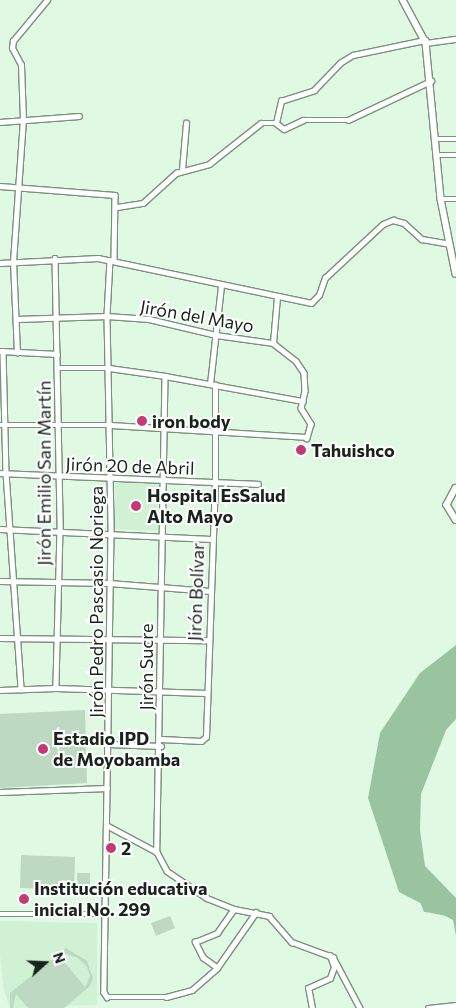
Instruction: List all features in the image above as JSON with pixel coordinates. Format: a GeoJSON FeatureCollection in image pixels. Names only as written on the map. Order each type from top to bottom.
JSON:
{"type":"FeatureCollection","features":[{"type":"Feature","properties":{"kind":"main road"},"geometry":{"type":"LineString","coordinates":[[402,0],[426,41],[438,139],[441,199],[456,274]]}},
{"type":"Feature","properties":{"kind":"main road"},"geometry":{"type":"LineString","coordinates":[[456,488],[447,505],[456,520]]}},
{"type":"Feature","properties":{"kind":"street"},"geometry":{"type":"LineString","coordinates":[[17,353],[17,313],[13,262],[22,120],[22,65],[12,48],[13,41],[47,0]]}},
{"type":"Feature","properties":{"kind":"street"},"geometry":{"type":"LineString","coordinates":[[276,123],[281,101],[314,90],[340,63],[353,55],[426,41],[456,39]]}},
{"type":"Feature","properties":{"kind":"street"},"geometry":{"type":"LineString","coordinates":[[117,207],[143,203],[170,177],[182,170],[209,164],[263,122],[276,123],[284,129],[303,120],[348,120],[432,81]]}},
{"type":"Feature","properties":{"kind":"street"},"geometry":{"type":"LineString","coordinates":[[0,122],[79,116]]}},
{"type":"Feature","properties":{"kind":"street"},"geometry":{"type":"LineString","coordinates":[[182,170],[186,123]]}},
{"type":"Feature","properties":{"kind":"street"},"geometry":{"type":"LineString","coordinates":[[438,139],[456,139]]}},
{"type":"Feature","properties":{"kind":"street"},"geometry":{"type":"LineString","coordinates":[[439,155],[456,155]]}},
{"type":"Feature","properties":{"kind":"street"},"geometry":{"type":"LineString","coordinates":[[0,186],[18,188]]}},
{"type":"Feature","properties":{"kind":"street","name":"Jirón Pedro Pascasio Noriega"},"geometry":{"type":"LineString","coordinates":[[18,188],[115,195],[117,207],[107,316],[111,425],[111,533],[104,992],[111,999],[166,998],[186,993],[217,968],[256,912]]}},
{"type":"Feature","properties":{"kind":"street"},"geometry":{"type":"LineString","coordinates":[[441,199],[456,199]]}},
{"type":"Feature","properties":{"kind":"street"},"geometry":{"type":"LineString","coordinates":[[0,263],[55,258],[112,260],[221,286],[314,302],[325,278],[383,224],[393,220],[404,223],[422,239],[449,244]]}},
{"type":"Feature","properties":{"kind":"street","name":"Jirón Emilio San Martín"},"geometry":{"type":"LineString","coordinates":[[55,258],[60,530],[56,688]]}},
{"type":"Feature","properties":{"kind":"street","name":"Jirón Bolívar"},"geometry":{"type":"LineString","coordinates":[[160,739],[204,740],[211,539],[215,482],[215,429],[212,385],[221,286]]}},
{"type":"Feature","properties":{"kind":"street"},"geometry":{"type":"LineString","coordinates":[[273,343],[277,297]]}},
{"type":"Feature","properties":{"kind":"street"},"geometry":{"type":"LineString","coordinates":[[17,313],[25,319]]}},
{"type":"Feature","properties":{"kind":"street","name":"Jirón del Mayo"},"geometry":{"type":"LineString","coordinates":[[17,319],[107,316],[149,319],[216,335],[273,343],[301,365],[305,391],[303,416],[310,424],[306,438],[215,429]]}},
{"type":"Feature","properties":{"kind":"street"},"geometry":{"type":"LineString","coordinates":[[21,689],[2,425],[1,351],[57,354]]}},
{"type":"Feature","properties":{"kind":"street"},"geometry":{"type":"LineString","coordinates":[[58,368],[109,368],[165,376],[303,401]]}},
{"type":"Feature","properties":{"kind":"street","name":"Jirón Sucre"},"geometry":{"type":"LineString","coordinates":[[158,852],[161,746],[158,692],[159,586],[162,427],[165,376]]}},
{"type":"Feature","properties":{"kind":"street"},"geometry":{"type":"LineString","coordinates":[[2,425],[58,424],[215,429]]}},
{"type":"Feature","properties":{"kind":"street","name":"Jirón 20 de Abril"},"geometry":{"type":"LineString","coordinates":[[0,473],[258,484]]}},
{"type":"Feature","properties":{"kind":"street"},"geometry":{"type":"LineString","coordinates":[[0,529],[60,530],[211,539]]}},
{"type":"Feature","properties":{"kind":"street"},"geometry":{"type":"LineString","coordinates":[[0,581],[109,583],[210,590]]}},
{"type":"Feature","properties":{"kind":"street"},"geometry":{"type":"LineString","coordinates":[[0,638],[208,640]]}},
{"type":"Feature","properties":{"kind":"street"},"geometry":{"type":"LineString","coordinates":[[0,690],[56,688],[206,693]]}},
{"type":"Feature","properties":{"kind":"street"},"geometry":{"type":"LineString","coordinates":[[108,744],[161,746]]}},
{"type":"Feature","properties":{"kind":"street"},"geometry":{"type":"LineString","coordinates":[[0,792],[107,788]]}},
{"type":"Feature","properties":{"kind":"street"},"geometry":{"type":"LineString","coordinates":[[108,826],[158,852],[167,871],[207,898],[234,908],[269,916],[292,942],[329,955],[360,1008]]}},
{"type":"Feature","properties":{"kind":"street"},"geometry":{"type":"LineString","coordinates":[[217,968],[203,958],[195,942],[217,933],[234,908]]}},
{"type":"Feature","properties":{"kind":"street"},"geometry":{"type":"LineString","coordinates":[[0,914],[106,914]]}},
{"type":"Feature","properties":{"kind":"street"},"geometry":{"type":"LineString","coordinates":[[312,1008],[308,988],[321,984],[333,974],[329,955]]}},
{"type":"Feature","properties":{"kind":"street"},"geometry":{"type":"LineString","coordinates":[[428,1008],[456,1006]]}},
{"type":"Feature","properties":{"kind":"shaded area","name":"Hospital EsSalud Alto Mayo"},"geometry":{"type":"Polygon","coordinates":[[[115,481],[158,483],[157,531],[113,529],[115,481]]]}},
{"type":"Feature","properties":{"kind":"shaded area"},"geometry":{"type":"Polygon","coordinates":[[[456,645],[456,719],[446,730],[421,794],[420,830],[425,866],[456,898],[456,936],[453,920],[399,892],[368,798],[380,733],[420,673],[456,645]]]}},
{"type":"Feature","properties":{"kind":"shaded area","name":"Estadio IPD de Moyobamba"},"geometry":{"type":"Polygon","coordinates":[[[85,710],[87,783],[0,788],[0,714],[85,710]]]}},
{"type":"Feature","properties":{"kind":"shaded area"},"geometry":{"type":"Polygon","coordinates":[[[21,855],[75,857],[74,890],[20,888],[21,855]]]}},
{"type":"Feature","properties":{"kind":"shaded area"},"geometry":{"type":"Polygon","coordinates":[[[77,873],[90,873],[90,891],[77,891],[77,873]]]}},
{"type":"Feature","properties":{"kind":"shaded area"},"geometry":{"type":"Polygon","coordinates":[[[170,916],[175,928],[156,936],[151,923],[170,916]]]}},
{"type":"Feature","properties":{"kind":"shaded area"},"geometry":{"type":"Polygon","coordinates":[[[0,921],[97,923],[97,1005],[10,1008],[4,991],[0,955],[0,921]]]}},
{"type":"Feature","properties":{"kind":"shaded area"},"geometry":{"type":"Polygon","coordinates":[[[66,948],[87,961],[93,978],[90,986],[64,1008],[28,1008],[16,994],[13,1008],[10,1008],[10,993],[66,948]],[[66,954],[61,958],[85,987],[90,976],[87,967],[78,958],[66,954]]]}},
{"type":"Feature","properties":{"kind":"waterway"},"geometry":{"type":"LineString","coordinates":[[422,898],[426,908],[456,914]]}},
{"type":"Feature","properties":{"kind":"place","name":"iron body"},"geometry":{"type":"Point","coordinates":[142,421]}},
{"type":"Feature","properties":{"kind":"place","name":"Tahuishco"},"geometry":{"type":"Point","coordinates":[301,450]}},
{"type":"Feature","properties":{"kind":"place","name":"Hospital EsSalud Alto Mayo"},"geometry":{"type":"Point","coordinates":[136,506]}},
{"type":"Feature","properties":{"kind":"place","name":"Estadio IPD de Moyobamba"},"geometry":{"type":"Point","coordinates":[43,749]}},
{"type":"Feature","properties":{"kind":"place","name":"2"},"geometry":{"type":"Point","coordinates":[111,848]}},
{"type":"Feature","properties":{"kind":"place","name":"Institución educativa inicial No. 299"},"geometry":{"type":"Point","coordinates":[24,899]}}]}
